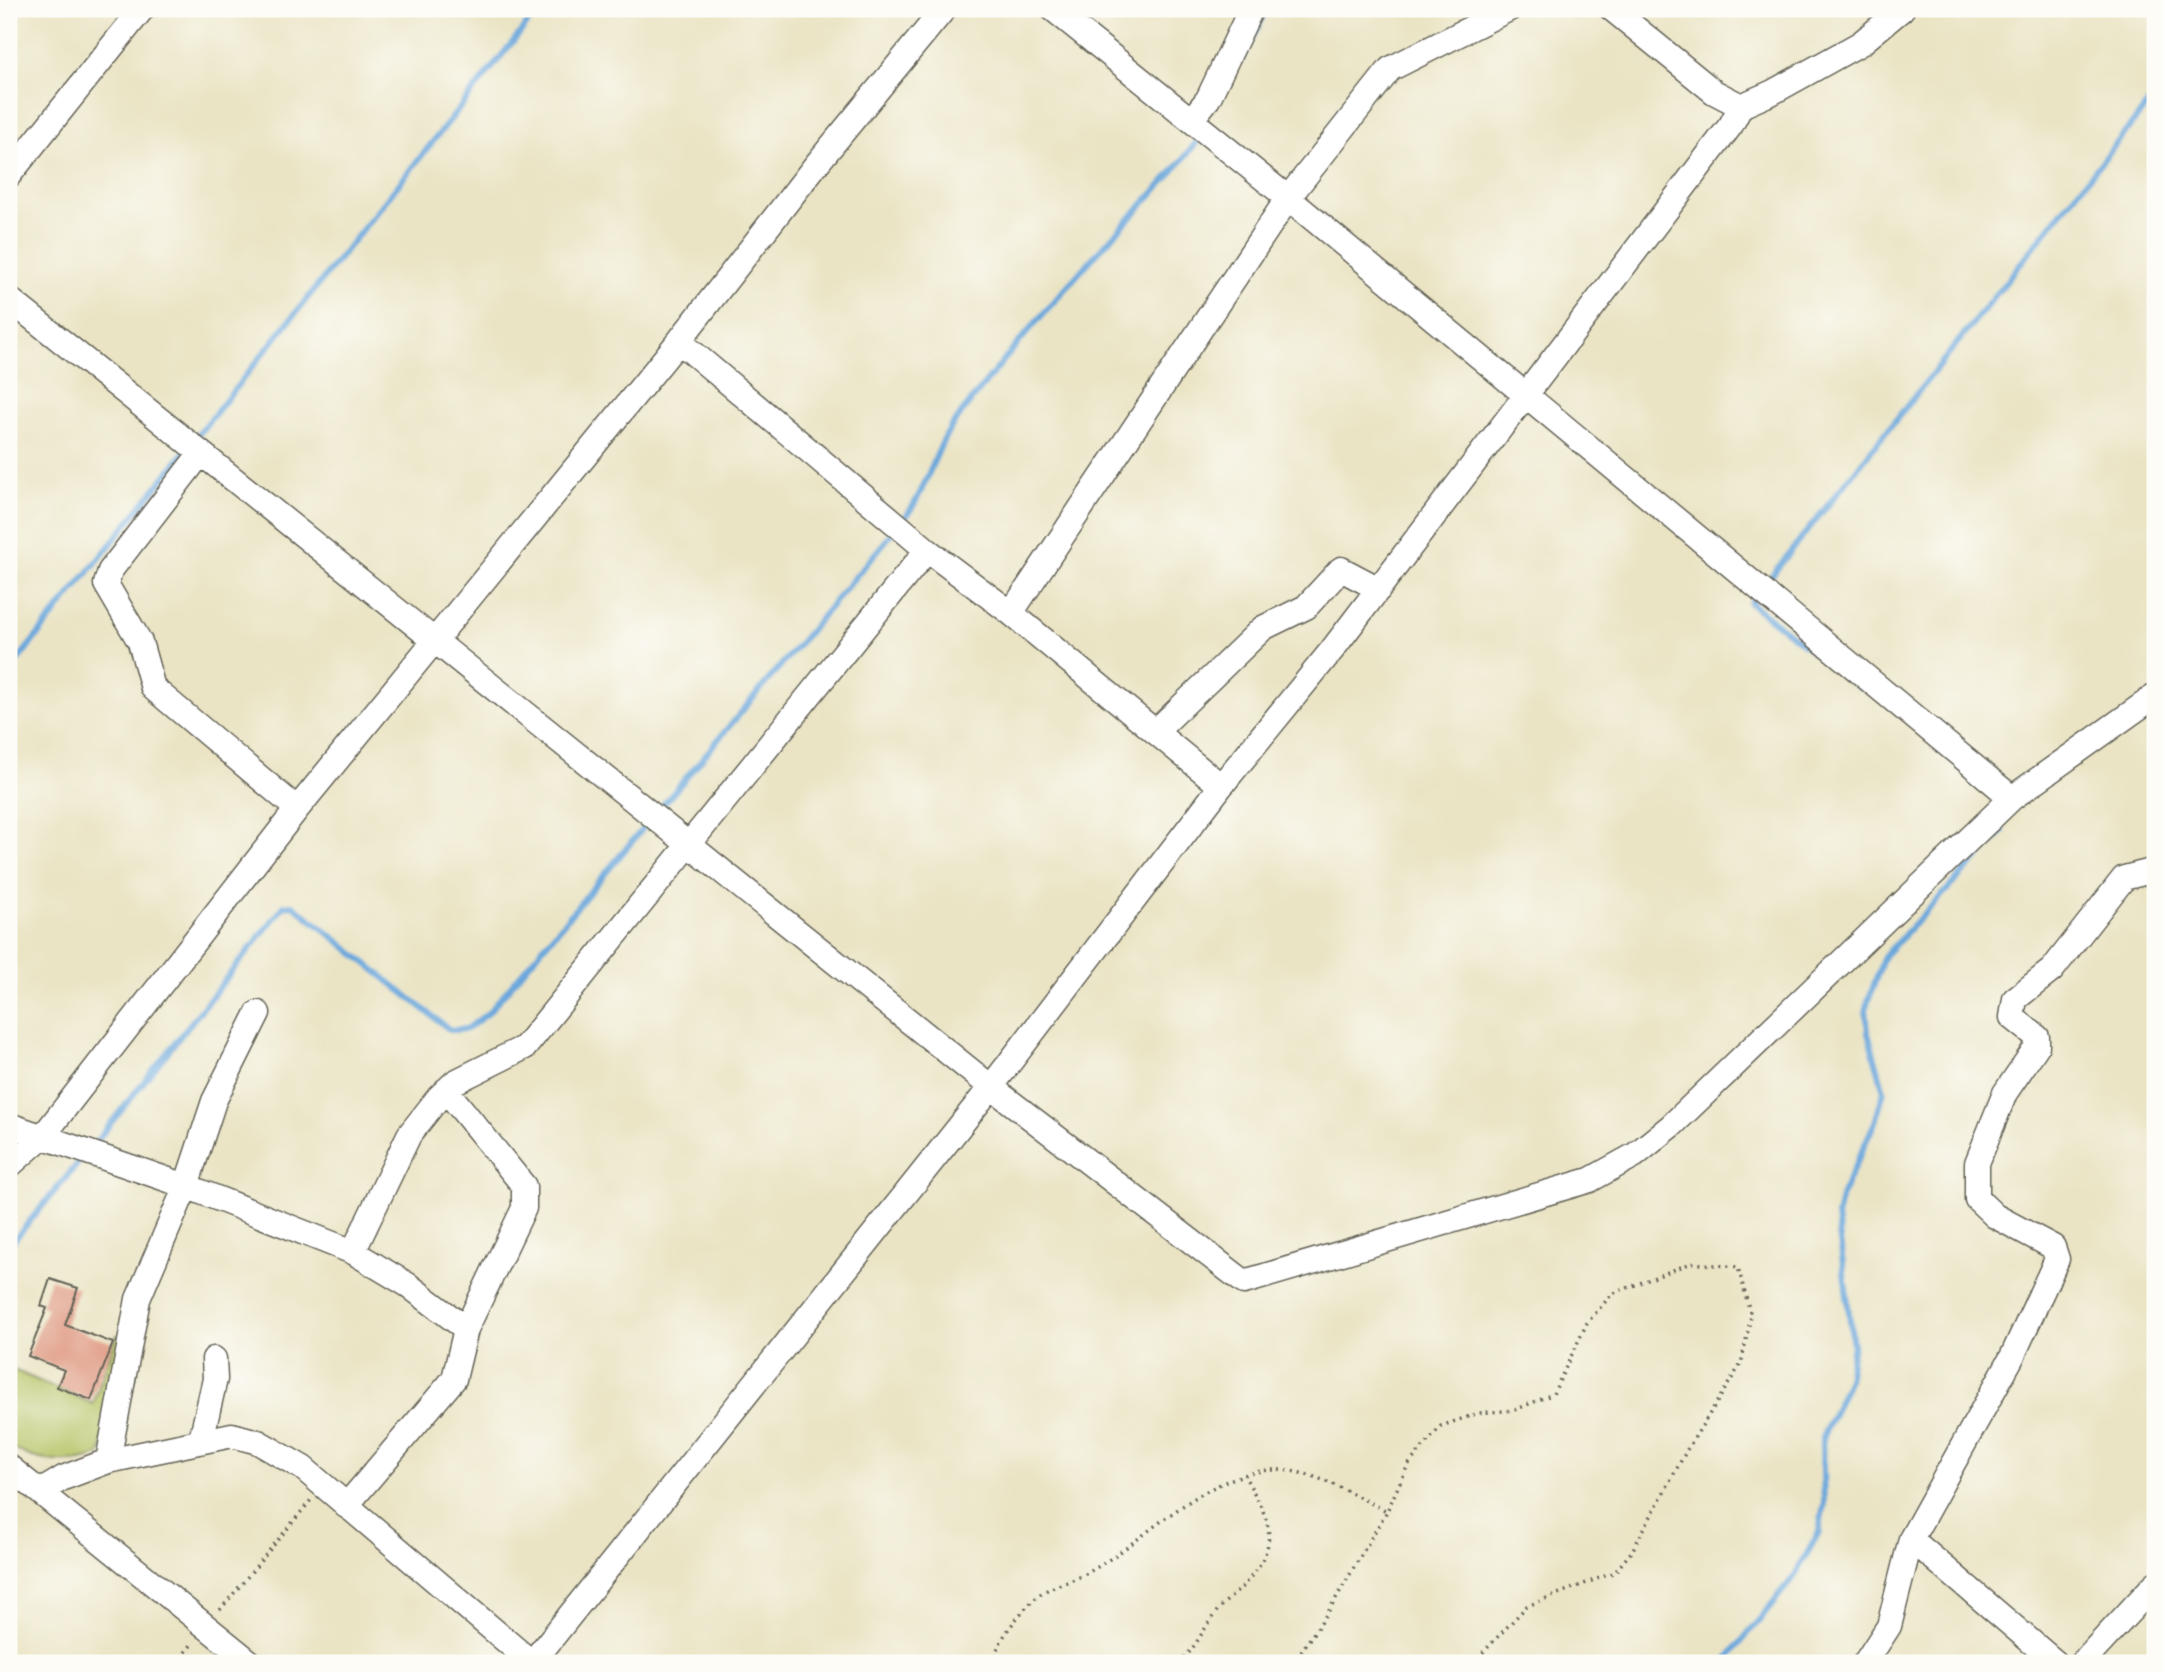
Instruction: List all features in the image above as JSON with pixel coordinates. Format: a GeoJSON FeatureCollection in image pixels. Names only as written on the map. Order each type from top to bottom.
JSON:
{"type":"FeatureCollection","features":[{"type":"Feature","properties":{"kind":"street"},"geometry":{"type":"LineString","coordinates":[[9,175],[142,9]]}},
{"type":"Feature","properties":{"kind":"street"},"geometry":{"type":"LineString","coordinates":[[9,1166],[44,1135],[297,809],[679,341],[815,166],[944,9]]}},
{"type":"Feature","properties":{"kind":"street"},"geometry":{"type":"LineString","coordinates":[[1053,9],[1288,198],[2012,798]]}},
{"type":"Feature","properties":{"kind":"street"},"geometry":{"type":"LineString","coordinates":[[1191,120],[1208,99],[1251,9]]}},
{"type":"Feature","properties":{"kind":"street"},"geometry":{"type":"LineString","coordinates":[[1011,613],[1288,198],[1390,69],[1509,9]]}},
{"type":"Feature","properties":{"kind":"street"},"geometry":{"type":"LineString","coordinates":[[1612,9],[1714,92],[1741,106]]}},
{"type":"Feature","properties":{"kind":"street"},"geometry":{"type":"LineString","coordinates":[[40,1492],[63,1478],[108,1461],[232,1435],[258,1442],[282,1454],[323,1486],[532,1663],[991,1087],[1221,786],[1379,589],[1731,125],[1741,106],[1861,43],[1902,9]]}},
{"type":"Feature","properties":{"kind":"street"},"geometry":{"type":"LineString","coordinates":[[9,299],[991,1087],[1244,1282],[1590,1180],[1635,1155],[1671,1126],[2012,798],[2155,696]]}},
{"type":"Feature","properties":{"kind":"street"},"geometry":{"type":"LineString","coordinates":[[679,341],[927,550],[1011,613],[1221,786]]}},
{"type":"Feature","properties":{"kind":"street"},"geometry":{"type":"LineString","coordinates":[[201,453],[110,571],[106,584],[140,642],[153,688],[297,809]]}},
{"type":"Feature","properties":{"kind":"street"},"geometry":{"type":"LineString","coordinates":[[353,1252],[409,1135],[455,1082],[525,1047],[687,843],[927,550]]}},
{"type":"Feature","properties":{"kind":"street"},"geometry":{"type":"LineString","coordinates":[[1155,732],[1263,628],[1306,607],[1341,569],[1379,589]]}},
{"type":"Feature","properties":{"kind":"street"},"geometry":{"type":"LineString","coordinates":[[1866,1663],[1889,1626],[1911,1539],[2012,1357],[2057,1259],[2053,1247],[1995,1216],[1978,1199],[1977,1163],[2005,1093],[2037,1046],[2037,1037],[2012,1017],[2015,999],[2052,970],[2124,878],[2155,870]]}},
{"type":"Feature","properties":{"kind":"street"},"geometry":{"type":"LineString","coordinates":[[108,1461],[138,1299],[186,1186],[214,1101],[258,1013]]}},
{"type":"Feature","properties":{"kind":"street"},"geometry":{"type":"LineString","coordinates":[[346,1506],[454,1379],[466,1329],[524,1208],[524,1186],[446,1090]]}},
{"type":"Feature","properties":{"kind":"street"},"geometry":{"type":"LineString","coordinates":[[9,1125],[186,1186],[353,1252],[408,1285],[466,1329]]}},
{"type":"Feature","properties":{"kind":"street"},"geometry":{"type":"LineString","coordinates":[[201,1440],[215,1378],[214,1359]]}},
{"type":"Feature","properties":{"kind":"street"},"geometry":{"type":"LineString","coordinates":[[9,1467],[251,1663]]}},
{"type":"Feature","properties":{"kind":"street"},"geometry":{"type":"LineString","coordinates":[[1911,1539],[2056,1663]]}},
{"type":"Feature","properties":{"kind":"street"},"geometry":{"type":"LineString","coordinates":[[2082,1663],[2155,1584]]}},
{"type":"Feature","properties":{"kind":"path"},"geometry":{"type":"LineString","coordinates":[[1293,1663],[1328,1612],[1344,1580],[1387,1511],[1408,1465],[1441,1426],[1479,1413],[1515,1410],[1553,1394],[1587,1323],[1612,1294],[1691,1263],[1738,1267],[1751,1316],[1741,1364],[1688,1448],[1632,1551],[1615,1572],[1527,1606],[1473,1663]]}},
{"type":"Feature","properties":{"kind":"path"},"geometry":{"type":"LineString","coordinates":[[995,1663],[995,1656],[1014,1621],[1038,1595],[1088,1573],[1206,1491],[1244,1475],[1265,1470],[1309,1474],[1387,1511]]}},
{"type":"Feature","properties":{"kind":"path"},"geometry":{"type":"LineString","coordinates":[[1179,1663],[1194,1650],[1217,1610],[1267,1558],[1269,1533],[1265,1512],[1244,1475]]}},
{"type":"Feature","properties":{"kind":"path"},"geometry":{"type":"LineString","coordinates":[[176,1663],[323,1486]]}},
{"type":"Feature","properties":{"kind":"green space"},"geometry":{"type":"Polygon","coordinates":[[[117,1335],[127,1339],[100,1455],[53,1461],[30,1456],[9,1445],[9,1368],[93,1404],[117,1335]]]}},
{"type":"Feature","properties":{"kind":"building"},"geometry":{"type":"Polygon","coordinates":[[[50,1279],[78,1288],[65,1325],[113,1343],[91,1400],[57,1387],[64,1370],[28,1356],[47,1308],[41,1306],[50,1279]]]}},
{"type":"Feature","properties":{"kind":"waterway"},"geometry":{"type":"LineString","coordinates":[[194,440],[539,9]]}},
{"type":"Feature","properties":{"kind":"waterway"},"geometry":{"type":"LineString","coordinates":[[1240,61],[1267,9]]}},
{"type":"Feature","properties":{"kind":"waterway"},"geometry":{"type":"LineString","coordinates":[[1764,585],[2155,95]]}},
{"type":"Feature","properties":{"kind":"waterway"},"geometry":{"type":"LineString","coordinates":[[901,523],[917,499],[941,445],[956,420],[1043,314],[1164,181],[1201,136]]}},
{"type":"Feature","properties":{"kind":"waterway"},"geometry":{"type":"LineString","coordinates":[[9,671],[187,449]]}},
{"type":"Feature","properties":{"kind":"waterway"},"geometry":{"type":"LineString","coordinates":[[657,812],[894,531]]}},
{"type":"Feature","properties":{"kind":"waterway"},"geometry":{"type":"LineString","coordinates":[[1757,593],[1750,603],[1859,687]]}},
{"type":"Feature","properties":{"kind":"waterway"},"geometry":{"type":"LineString","coordinates":[[1724,1663],[1794,1577],[1819,1532],[1824,1504],[1822,1438],[1848,1381],[1853,1345],[1837,1216],[1842,1194],[1875,1122],[1884,1091],[1868,1033],[1866,1007],[1884,956],[2003,831],[1999,818]]}},
{"type":"Feature","properties":{"kind":"waterway"},"geometry":{"type":"LineString","coordinates":[[91,1148],[284,906],[293,905],[450,1030],[467,1029],[488,1013],[650,820]]}},
{"type":"Feature","properties":{"kind":"waterway"},"geometry":{"type":"LineString","coordinates":[[9,1246],[84,1156]]}}]}
